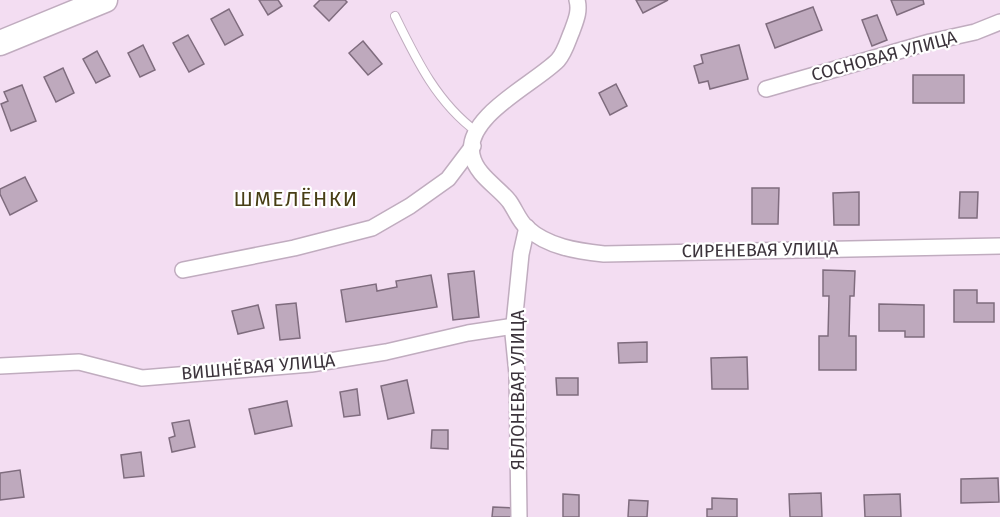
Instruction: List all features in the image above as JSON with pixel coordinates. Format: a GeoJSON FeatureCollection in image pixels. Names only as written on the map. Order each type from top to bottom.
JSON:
{"type":"FeatureCollection","features":[{"type":"Feature","properties":{"kind":"main road"},"geometry":{"type":"LineString","coordinates":[[0,43],[105,0]]}},
{"type":"Feature","properties":{"kind":"street"},"geometry":{"type":"LineString","coordinates":[[183,270],[294,248],[372,228],[411,206],[448,179],[475,139],[482,124],[503,102],[559,59],[566,47],[577,16],[579,8],[577,0]]}},
{"type":"Feature","properties":{"kind":"street","name":"СОСНОВАЯ УЛИЦА"},"geometry":{"type":"LineString","coordinates":[[766,89],[930,42],[975,32],[1000,22]]}},
{"type":"Feature","properties":{"kind":"street"},"geometry":{"type":"LineString","coordinates":[[475,139],[472,154],[478,168],[493,188],[507,199],[526,227]]}},
{"type":"Feature","properties":{"kind":"street","name":"СИРЕНЕВАЯ УЛИЦА"},"geometry":{"type":"LineString","coordinates":[[526,227],[551,242],[575,251],[604,254],[1000,246]]}},
{"type":"Feature","properties":{"kind":"street","name":"ЯБЛОНЕВАЯ УЛИЦА"},"geometry":{"type":"LineString","coordinates":[[519,517],[514,326],[526,227]]}},
{"type":"Feature","properties":{"kind":"street","name":"ВИШНЁВАЯ УЛИЦА"},"geometry":{"type":"LineString","coordinates":[[0,366],[79,362],[142,378],[310,364],[386,352],[468,333],[514,326]]}},
{"type":"Feature","properties":{"kind":"lane"},"geometry":{"type":"LineString","coordinates":[[395,15],[413,52],[439,96],[464,122],[475,139]]}},
{"type":"Feature","properties":{"kind":"building"},"geometry":{"type":"Polygon","coordinates":[[[259,0],[278,0],[282,6],[268,15],[259,0]]]}},
{"type":"Feature","properties":{"kind":"building"},"geometry":{"type":"Polygon","coordinates":[[[320,0],[345,0],[347,2],[329,21],[314,6],[320,0]]]}},
{"type":"Feature","properties":{"kind":"building"},"geometry":{"type":"Polygon","coordinates":[[[636,0],[668,0],[643,13],[636,0]]]}},
{"type":"Feature","properties":{"kind":"building"},"geometry":{"type":"Polygon","coordinates":[[[891,0],[923,0],[924,4],[897,15],[891,0]]]}},
{"type":"Feature","properties":{"kind":"building"},"geometry":{"type":"Polygon","coordinates":[[[813,7],[822,30],[775,48],[766,24],[813,7]]]}},
{"type":"Feature","properties":{"kind":"building"},"geometry":{"type":"Polygon","coordinates":[[[229,9],[243,35],[225,45],[211,19],[229,9]]]}},
{"type":"Feature","properties":{"kind":"building"},"geometry":{"type":"Polygon","coordinates":[[[877,15],[887,40],[872,46],[862,20],[877,15]]]}},
{"type":"Feature","properties":{"kind":"building"},"geometry":{"type":"Polygon","coordinates":[[[188,35],[204,64],[189,72],[173,43],[188,35]]]}},
{"type":"Feature","properties":{"kind":"building"},"geometry":{"type":"Polygon","coordinates":[[[363,41],[382,64],[368,75],[349,53],[363,41]]]}},
{"type":"Feature","properties":{"kind":"building"},"geometry":{"type":"Polygon","coordinates":[[[143,45],[155,70],[140,77],[128,53],[143,45]]]}},
{"type":"Feature","properties":{"kind":"building"},"geometry":{"type":"Polygon","coordinates":[[[739,45],[748,79],[710,89],[708,81],[699,83],[694,66],[703,63],[701,55],[739,45]]]}},
{"type":"Feature","properties":{"kind":"building"},"geometry":{"type":"Polygon","coordinates":[[[97,51],[110,76],[96,83],[83,59],[97,51]]]}},
{"type":"Feature","properties":{"kind":"building"},"geometry":{"type":"Polygon","coordinates":[[[63,68],[74,93],[56,102],[44,77],[63,68]]]}},
{"type":"Feature","properties":{"kind":"building"},"geometry":{"type":"Polygon","coordinates":[[[913,75],[964,75],[964,103],[913,103],[913,75]]]}},
{"type":"Feature","properties":{"kind":"building"},"geometry":{"type":"Polygon","coordinates":[[[616,84],[627,106],[610,115],[599,93],[616,84]]]}},
{"type":"Feature","properties":{"kind":"building"},"geometry":{"type":"Polygon","coordinates":[[[22,85],[36,121],[11,131],[1,104],[8,101],[4,92],[22,85]]]}},
{"type":"Feature","properties":{"kind":"building"},"geometry":{"type":"Polygon","coordinates":[[[25,177],[37,201],[10,215],[0,189],[25,177]]]}},
{"type":"Feature","properties":{"kind":"building"},"geometry":{"type":"Polygon","coordinates":[[[752,188],[779,188],[778,224],[752,224],[752,188]]]}},
{"type":"Feature","properties":{"kind":"building"},"geometry":{"type":"Polygon","coordinates":[[[859,192],[859,225],[834,225],[833,193],[859,192]]]}},
{"type":"Feature","properties":{"kind":"building"},"geometry":{"type":"Polygon","coordinates":[[[960,192],[978,192],[977,218],[959,218],[960,192]]]}},
{"type":"Feature","properties":{"kind":"building"},"geometry":{"type":"Polygon","coordinates":[[[823,270],[855,271],[854,296],[850,296],[849,336],[856,336],[856,370],[819,370],[819,336],[828,336],[829,296],[823,296],[823,270]]]}},
{"type":"Feature","properties":{"kind":"building"},"geometry":{"type":"Polygon","coordinates":[[[474,271],[479,317],[453,320],[448,274],[474,271]]]}},
{"type":"Feature","properties":{"kind":"building"},"geometry":{"type":"Polygon","coordinates":[[[431,275],[437,307],[346,322],[341,290],[376,284],[377,291],[397,287],[396,281],[431,275]]]}},
{"type":"Feature","properties":{"kind":"building"},"geometry":{"type":"Polygon","coordinates":[[[954,290],[977,290],[977,303],[994,303],[994,322],[954,322],[954,290]]]}},
{"type":"Feature","properties":{"kind":"building"},"geometry":{"type":"Polygon","coordinates":[[[296,303],[300,338],[280,340],[276,305],[296,303]]]}},
{"type":"Feature","properties":{"kind":"building"},"geometry":{"type":"Polygon","coordinates":[[[879,304],[924,305],[924,337],[905,337],[905,331],[879,331],[879,304]]]}},
{"type":"Feature","properties":{"kind":"building"},"geometry":{"type":"Polygon","coordinates":[[[258,305],[264,328],[238,334],[232,311],[258,305]]]}},
{"type":"Feature","properties":{"kind":"building"},"geometry":{"type":"Polygon","coordinates":[[[647,342],[647,362],[619,363],[618,343],[647,342]]]}},
{"type":"Feature","properties":{"kind":"building"},"geometry":{"type":"Polygon","coordinates":[[[747,357],[748,389],[712,389],[711,358],[747,357]]]}},
{"type":"Feature","properties":{"kind":"building"},"geometry":{"type":"Polygon","coordinates":[[[556,378],[578,378],[578,395],[557,395],[556,378]]]}},
{"type":"Feature","properties":{"kind":"building"},"geometry":{"type":"Polygon","coordinates":[[[407,380],[414,413],[388,419],[381,386],[407,380]]]}},
{"type":"Feature","properties":{"kind":"building"},"geometry":{"type":"Polygon","coordinates":[[[357,389],[360,415],[344,417],[340,392],[357,389]]]}},
{"type":"Feature","properties":{"kind":"building"},"geometry":{"type":"Polygon","coordinates":[[[287,401],[292,426],[255,434],[249,409],[287,401]]]}},
{"type":"Feature","properties":{"kind":"building"},"geometry":{"type":"Polygon","coordinates":[[[189,420],[195,447],[172,452],[169,438],[175,436],[172,423],[189,420]]]}},
{"type":"Feature","properties":{"kind":"building"},"geometry":{"type":"Polygon","coordinates":[[[432,430],[448,430],[448,449],[431,448],[432,430]]]}},
{"type":"Feature","properties":{"kind":"building"},"geometry":{"type":"Polygon","coordinates":[[[141,452],[144,476],[124,478],[121,455],[141,452]]]}},
{"type":"Feature","properties":{"kind":"building"},"geometry":{"type":"Polygon","coordinates":[[[20,470],[24,497],[0,500],[0,473],[20,470]]]}},
{"type":"Feature","properties":{"kind":"building"},"geometry":{"type":"Polygon","coordinates":[[[998,478],[999,502],[961,503],[961,479],[998,478]]]}},
{"type":"Feature","properties":{"kind":"building"},"geometry":{"type":"Polygon","coordinates":[[[821,493],[822,517],[790,517],[789,494],[821,493]]]}},
{"type":"Feature","properties":{"kind":"building"},"geometry":{"type":"Polygon","coordinates":[[[563,494],[579,495],[579,517],[563,517],[563,494]]]}},
{"type":"Feature","properties":{"kind":"building"},"geometry":{"type":"Polygon","coordinates":[[[900,494],[901,517],[865,517],[864,495],[900,494]]]}},
{"type":"Feature","properties":{"kind":"building"},"geometry":{"type":"Polygon","coordinates":[[[712,498],[737,499],[737,517],[707,517],[707,509],[712,509],[712,498]]]}},
{"type":"Feature","properties":{"kind":"building"},"geometry":{"type":"Polygon","coordinates":[[[629,500],[648,501],[647,517],[628,517],[629,500]]]}},
{"type":"Feature","properties":{"kind":"building"},"geometry":{"type":"Polygon","coordinates":[[[493,507],[513,508],[512,517],[492,517],[493,507]]]}},
{"type":"Feature","properties":{"kind":"district","name":"ШМЕЛЁНКИ"},"geometry":{"type":"Point","coordinates":[296,199]}}]}
